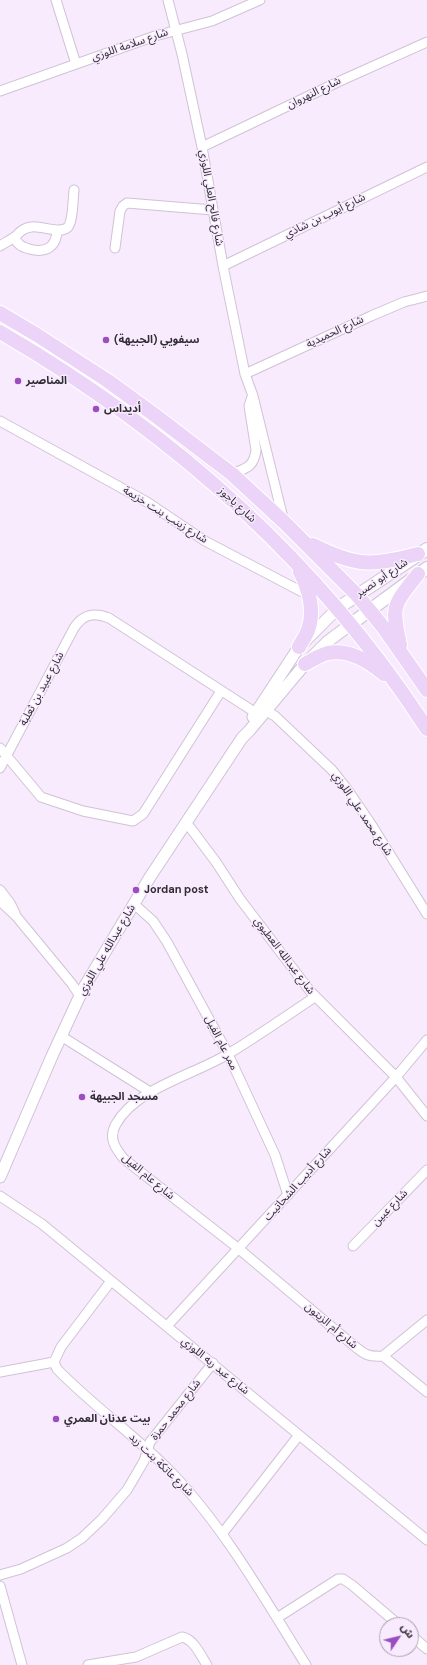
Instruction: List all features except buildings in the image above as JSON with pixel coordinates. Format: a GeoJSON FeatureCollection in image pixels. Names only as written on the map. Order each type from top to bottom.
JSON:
{"type":"FeatureCollection","features":[{"type":"Feature","properties":{"kind":"main road","name":"شارع ياجوز"},"geometry":{"type":"LineString","coordinates":[[0,313],[37,334],[108,381],[232,474],[284,522],[357,595],[401,652],[427,690]]}},
{"type":"Feature","properties":{"kind":"main road","name":"شارع ياجوز"},"geometry":{"type":"LineString","coordinates":[[0,332],[100,396],[151,433],[222,490],[292,558],[338,608],[399,686],[427,729]]}},
{"type":"Feature","properties":{"kind":"main road"},"geometry":{"type":"LineString","coordinates":[[302,540],[335,556],[362,563],[376,563],[422,552]]}},
{"type":"Feature","properties":{"kind":"main road","name":"شارع أبو نصير"},"geometry":{"type":"LineString","coordinates":[[338,608],[422,552]]}},
{"type":"Feature","properties":{"kind":"main road"},"geometry":{"type":"LineString","coordinates":[[292,558],[305,581],[310,596],[311,613],[309,629],[299,647]]}},
{"type":"Feature","properties":{"kind":"main road"},"geometry":{"type":"LineString","coordinates":[[401,652],[394,621],[394,610],[398,599],[423,571]]}},
{"type":"Feature","properties":{"kind":"main road","name":"شارع أبو نصير"},"geometry":{"type":"LineString","coordinates":[[351,624],[423,571]]}},
{"type":"Feature","properties":{"kind":"main road"},"geometry":{"type":"LineString","coordinates":[[305,664],[327,654],[339,653],[354,655],[378,669],[399,686]]}},
{"type":"Feature","properties":{"kind":"street"},"geometry":{"type":"LineString","coordinates":[[56,0],[76,64]]}},
{"type":"Feature","properties":{"kind":"street","name":"شارع فالح العلي اللوزي"},"geometry":{"type":"LineString","coordinates":[[168,0],[202,147],[223,266],[245,374],[253,396],[284,522]]}},
{"type":"Feature","properties":{"kind":"street","name":"شارع سلامة اللوزي"},"geometry":{"type":"LineString","coordinates":[[0,91],[176,30],[212,21],[260,0]]}},
{"type":"Feature","properties":{"kind":"street","name":"شارع النهروان"},"geometry":{"type":"LineString","coordinates":[[202,147],[340,81],[427,42]]}},
{"type":"Feature","properties":{"kind":"street","name":"شارع أيوب بن شاذي"},"geometry":{"type":"LineString","coordinates":[[223,266],[427,167]]}},
{"type":"Feature","properties":{"kind":"street"},"geometry":{"type":"LineString","coordinates":[[0,246],[15,238],[21,230],[32,227],[58,230],[65,229],[69,226],[74,190]]}},
{"type":"Feature","properties":{"kind":"street"},"geometry":{"type":"LineString","coordinates":[[115,248],[120,210],[127,203],[214,210]]}},
{"type":"Feature","properties":{"kind":"street"},"geometry":{"type":"LineString","coordinates":[[15,238],[18,244],[23,247],[30,249],[46,249],[54,244],[58,230]]}},
{"type":"Feature","properties":{"kind":"street","name":"شارع الحميدية"},"geometry":{"type":"LineString","coordinates":[[245,374],[371,316],[404,302],[427,296]]}},
{"type":"Feature","properties":{"kind":"street","name":"شارع فالح العلي اللوزي"},"geometry":{"type":"LineString","coordinates":[[232,474],[248,467],[255,458],[256,450],[249,406],[253,396]]}},
{"type":"Feature","properties":{"kind":"street","name":"شارع زينب بنت خزيمة"},"geometry":{"type":"LineString","coordinates":[[0,422],[147,502],[205,541],[310,596]]}},
{"type":"Feature","properties":{"kind":"street","name":"شارع عبدالله علي اللوزي"},"geometry":{"type":"LineString","coordinates":[[261,712],[299,647],[338,608]]}},
{"type":"Feature","properties":{"kind":"street","name":"شارع محمد علي اللوزي"},"geometry":{"type":"LineString","coordinates":[[89,615],[95,614],[109,618],[221,691],[261,712],[275,716],[332,770],[369,821],[427,914]]}},
{"type":"Feature","properties":{"kind":"street","name":"شارع عبيد بن ثعلبة"},"geometry":{"type":"LineString","coordinates":[[0,768],[74,628],[83,618],[89,615]]}},
{"type":"Feature","properties":{"kind":"street","name":"شارع عبدالله علي اللوزي"},"geometry":{"type":"LineString","coordinates":[[0,1177],[61,1036],[80,996],[134,904],[186,822],[242,738],[244,732],[305,664],[327,642],[351,624]]}},
{"type":"Feature","properties":{"kind":"street"},"geometry":{"type":"LineString","coordinates":[[0,748],[37,793],[45,799],[83,811],[133,821],[143,814],[221,691]]}},
{"type":"Feature","properties":{"kind":"street","name":"شارع عبدالله العطيوي"},"geometry":{"type":"LineString","coordinates":[[186,822],[216,862],[240,899],[315,997],[396,1077]]}},
{"type":"Feature","properties":{"kind":"street"},"geometry":{"type":"LineString","coordinates":[[0,890],[10,903],[16,916]]}},
{"type":"Feature","properties":{"kind":"street"},"geometry":{"type":"LineString","coordinates":[[0,901],[16,916],[72,984],[80,996]]}},
{"type":"Feature","properties":{"kind":"street","name":"ممر عام الفيل"},"geometry":{"type":"LineString","coordinates":[[134,904],[153,921],[167,942],[228,1054],[275,1155],[288,1195]]}},
{"type":"Feature","properties":{"kind":"street","name":"شارع عام الفيل"},"geometry":{"type":"LineString","coordinates":[[239,1249],[134,1168],[117,1151],[112,1142],[112,1134],[116,1124],[126,1110],[136,1101],[150,1092],[201,1069],[228,1054],[315,997]]}},
{"type":"Feature","properties":{"kind":"street"},"geometry":{"type":"LineString","coordinates":[[61,1036],[150,1092]]}},
{"type":"Feature","properties":{"kind":"street","name":"شارع أديب الشحاتيت"},"geometry":{"type":"LineString","coordinates":[[167,1326],[396,1077],[427,1040]]}},
{"type":"Feature","properties":{"kind":"street"},"geometry":{"type":"LineString","coordinates":[[396,1077],[427,1116]]}},
{"type":"Feature","properties":{"kind":"street","name":"شارع عبين"},"geometry":{"type":"LineString","coordinates":[[353,1246],[427,1170]]}},
{"type":"Feature","properties":{"kind":"street","name":"شارع عبد ربه اللوزي"},"geometry":{"type":"LineString","coordinates":[[0,1196],[42,1224],[427,1540]]}},
{"type":"Feature","properties":{"kind":"street","name":"شارع أم الزيتون"},"geometry":{"type":"LineString","coordinates":[[239,1249],[365,1355],[371,1357],[383,1356]]}},
{"type":"Feature","properties":{"kind":"street"},"geometry":{"type":"LineString","coordinates":[[0,1372],[54,1362],[61,1347],[111,1281]]}},
{"type":"Feature","properties":{"kind":"street"},"geometry":{"type":"LineString","coordinates":[[427,1320],[383,1356],[427,1392]]}},
{"type":"Feature","properties":{"kind":"street","name":"شارع عاتكة بنت زيد"},"geometry":{"type":"LineString","coordinates":[[54,1362],[56,1369],[171,1472],[194,1498],[222,1534],[306,1665]]}},
{"type":"Feature","properties":{"kind":"street","name":"شارع محمد حمزة"},"geometry":{"type":"LineString","coordinates":[[0,1575],[21,1569],[62,1550],[92,1530],[127,1490],[144,1461],[150,1442],[213,1363]]}},
{"type":"Feature","properties":{"kind":"street"},"geometry":{"type":"LineString","coordinates":[[222,1534],[299,1435]]}},
{"type":"Feature","properties":{"kind":"street"},"geometry":{"type":"LineString","coordinates":[[276,1618],[338,1579],[344,1580],[352,1585],[390,1617]]}},
{"type":"Feature","properties":{"kind":"street"},"geometry":{"type":"LineString","coordinates":[[0,1586],[22,1665]]}},
{"type":"Feature","properties":{"kind":"street"},"geometry":{"type":"LineString","coordinates":[[88,1665],[136,1657],[182,1637],[188,1639],[193,1644],[207,1665]]}},
{"type":"Feature","properties":{"kind":"street"},"geometry":{"type":"LineString","coordinates":[[419,1642],[427,1649]]}},
{"type":"Feature","properties":{"kind":"place","name":"سيفويي (الجبيهة)"},"geometry":{"type":"Point","coordinates":[106,340]}},
{"type":"Feature","properties":{"kind":"place","name":"المناصير"},"geometry":{"type":"Point","coordinates":[18,381]}},
{"type":"Feature","properties":{"kind":"place","name":"أديداس"},"geometry":{"type":"Point","coordinates":[96,409]}},
{"type":"Feature","properties":{"kind":"place","name":"Jordan post"},"geometry":{"type":"Point","coordinates":[136,890]}},
{"type":"Feature","properties":{"kind":"place","name":"مسجد الجبيهة"},"geometry":{"type":"Point","coordinates":[82,1097]}},
{"type":"Feature","properties":{"kind":"place","name":"بيت عدنان العمري"},"geometry":{"type":"Point","coordinates":[56,1419]}}]}
